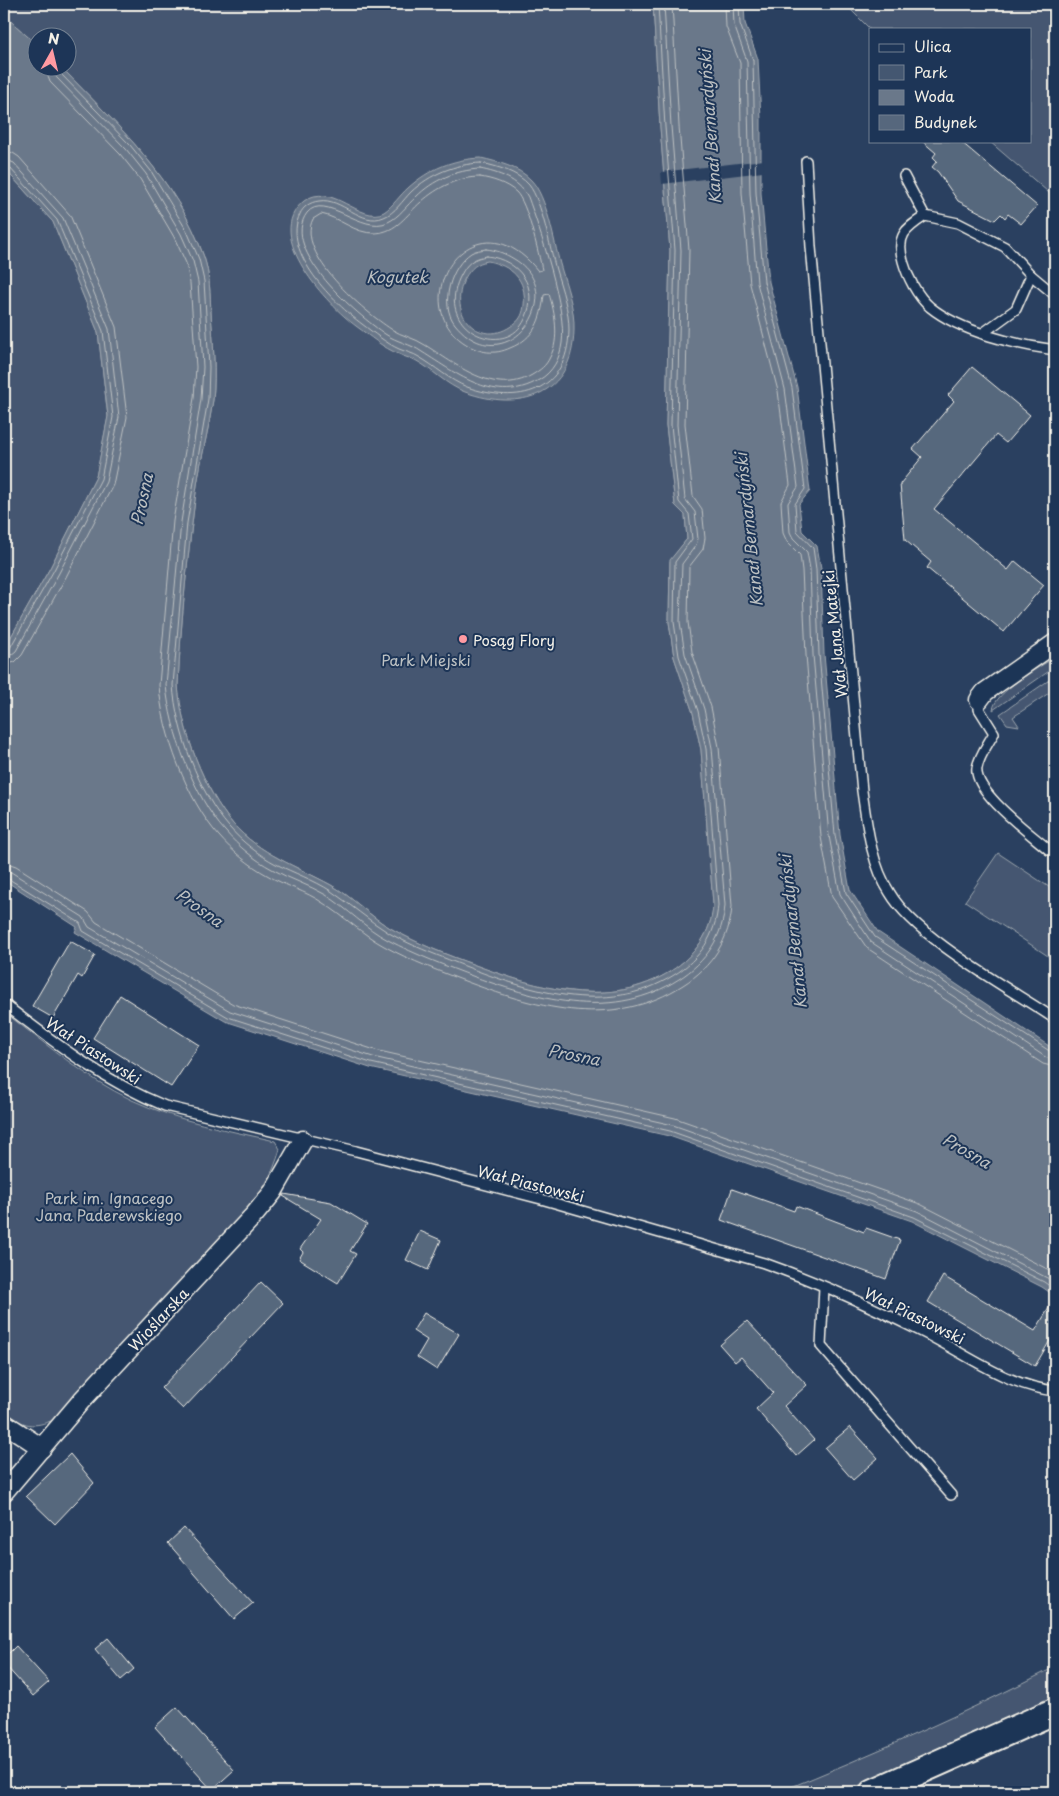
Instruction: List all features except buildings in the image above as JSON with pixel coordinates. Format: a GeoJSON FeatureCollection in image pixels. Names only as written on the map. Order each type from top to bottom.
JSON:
{"type":"FeatureCollection","features":[{"type":"Feature","properties":{"kind":"main road"},"geometry":{"type":"LineString","coordinates":[[873,1792],[1055,1711]]}},
{"type":"Feature","properties":{"kind":"street"},"geometry":{"type":"LineString","coordinates":[[979,700],[984,692],[1055,643]]}},
{"type":"Feature","properties":{"kind":"street","name":"Wioślarska"},"geometry":{"type":"LineString","coordinates":[[4,1492],[82,1400],[255,1214],[273,1192],[303,1140]]}},
{"type":"Feature","properties":{"kind":"street"},"geometry":{"type":"LineString","coordinates":[[4,1424],[42,1448]]}},
{"type":"Feature","properties":{"kind":"lane","name":"Wał Jana Matejki"},"geometry":{"type":"LineString","coordinates":[[806,161],[811,247],[845,619],[862,791],[873,850],[889,893],[913,921],[954,952],[1055,1019]]}},
{"type":"Feature","properties":{"kind":"lane"},"geometry":{"type":"LineString","coordinates":[[904,176],[925,216]]}},
{"type":"Feature","properties":{"kind":"lane"},"geometry":{"type":"LineString","coordinates":[[1055,295],[1031,275],[1004,248],[958,223],[925,216],[906,229],[899,247],[907,275],[929,306],[962,325],[984,333],[1024,346],[1055,350]]}},
{"type":"Feature","properties":{"kind":"lane"},"geometry":{"type":"LineString","coordinates":[[984,333],[1016,309],[1031,275]]}},
{"type":"Feature","properties":{"kind":"lane"},"geometry":{"type":"LineString","coordinates":[[979,700],[979,709],[994,733],[980,759],[977,769],[978,779],[991,798],[1049,850]]}},
{"type":"Feature","properties":{"kind":"lane","name":"Wał Piastowski"},"geometry":{"type":"LineString","coordinates":[[4,1004],[64,1050],[135,1094],[165,1106],[199,1116],[356,1151],[597,1214],[764,1262],[914,1328],[1009,1380],[1027,1386],[1055,1390]]}},
{"type":"Feature","properties":{"kind":"lane"},"geometry":{"type":"LineString","coordinates":[[824,1287],[822,1346],[951,1495]]}},
{"type":"Feature","properties":{"kind":"green space","name":"Park Miejski"},"geometry":{"type":"Polygon","coordinates":[[[4,4],[653,4],[670,250],[666,425],[675,505],[685,515],[687,539],[670,561],[669,622],[674,657],[693,713],[701,750],[713,904],[712,915],[706,934],[695,950],[680,965],[648,983],[623,990],[599,992],[573,991],[548,987],[475,965],[422,944],[384,924],[339,890],[279,859],[255,844],[233,824],[222,810],[204,777],[189,739],[178,685],[191,535],[199,474],[214,389],[210,292],[206,264],[192,229],[162,178],[124,132],[72,78],[78,78],[78,28],[28,28],[28,37],[4,15],[4,4]]]}},
{"type":"Feature","properties":{"kind":"green space"},"geometry":{"type":"Polygon","coordinates":[[[845,4],[1055,4],[1055,198],[990,142],[1032,142],[1032,28],[869,28],[845,4]]]}},
{"type":"Feature","properties":{"kind":"green space"},"geometry":{"type":"Polygon","coordinates":[[[4,168],[53,222],[98,332],[108,417],[96,477],[50,568],[4,649],[4,168]]]}},
{"type":"Feature","properties":{"kind":"green space"},"geometry":{"type":"Polygon","coordinates":[[[1055,657],[1055,667],[993,710],[995,703],[1009,688],[1055,657]]]}},
{"type":"Feature","properties":{"kind":"green space"},"geometry":{"type":"Polygon","coordinates":[[[1055,676],[1055,689],[1013,717],[1019,726],[1007,724],[1000,714],[1055,676]]]}},
{"type":"Feature","properties":{"kind":"green space"},"geometry":{"type":"Polygon","coordinates":[[[998,853],[1055,891],[1055,952],[1051,958],[965,901],[998,853]]]}},
{"type":"Feature","properties":{"kind":"green space","name":"Park im. Ignacego Jana Paderewskiego"},"geometry":{"type":"Polygon","coordinates":[[[4,1012],[82,1071],[132,1100],[184,1119],[275,1141],[280,1149],[274,1168],[265,1185],[242,1218],[51,1421],[37,1425],[26,1424],[4,1412],[4,1012]]]}},
{"type":"Feature","properties":{"kind":"green space"},"geometry":{"type":"Polygon","coordinates":[[[1055,1667],[1055,1698],[844,1792],[779,1792],[918,1733],[1055,1667]]]}},
{"type":"Feature","properties":{"kind":"water"},"geometry":{"type":"Polygon","coordinates":[[[653,4],[744,4],[745,23],[758,59],[761,119],[761,193],[769,282],[797,387],[810,491],[799,504],[802,531],[817,546],[821,568],[824,654],[840,835],[850,890],[878,932],[1055,1050],[1055,1296],[1042,1287],[912,1221],[669,1136],[370,1068],[225,1021],[75,932],[77,927],[4,880],[4,649],[50,568],[96,477],[108,416],[98,332],[53,222],[4,168],[4,15],[28,37],[28,78],[72,78],[104,111],[162,178],[192,229],[206,264],[210,292],[214,389],[199,474],[191,535],[178,685],[189,739],[204,777],[222,810],[233,824],[255,844],[279,859],[339,890],[376,919],[412,940],[523,981],[573,991],[599,992],[623,990],[648,983],[671,971],[688,958],[701,942],[706,934],[712,915],[713,904],[701,750],[693,713],[674,657],[669,622],[670,560],[687,539],[685,515],[675,505],[666,425],[670,250],[653,4]]]}},
{"type":"Feature","properties":{"kind":"water","name":"Kogutek"},"geometry":{"type":"Polygon","coordinates":[[[481,158],[514,168],[526,175],[537,187],[546,208],[572,305],[574,330],[571,352],[564,370],[554,384],[540,393],[523,399],[485,398],[465,392],[415,360],[403,356],[377,342],[344,316],[316,286],[303,268],[294,250],[290,232],[293,215],[304,201],[314,196],[325,196],[335,199],[366,213],[384,212],[424,175],[442,166],[481,158]],[[488,261],[474,266],[465,278],[460,292],[463,316],[470,325],[479,331],[490,333],[502,331],[514,324],[521,316],[524,305],[523,288],[516,275],[504,266],[488,261]]]}},
{"type":"Feature","properties":{"kind":"pier"},"geometry":{"type":"Polygon","coordinates":[[[764,160],[763,172],[662,184],[661,172],[764,160]]]}},
{"type":"Feature","properties":{"kind":"place","name":"Posąg Flory"},"geometry":{"type":"Point","coordinates":[463,639]}},
{"type":"Feature","properties":{"kind":"water label","name":"Kanał Bernardyński"},"geometry":{"type":"Point","coordinates":[709,127]}},
{"type":"Feature","properties":{"kind":"water label","name":"Prosna"},"geometry":{"type":"Point","coordinates":[141,499]}},
{"type":"Feature","properties":{"kind":"water label","name":"Kanał Bernardyński"},"geometry":{"type":"Point","coordinates":[748,530]}},
{"type":"Feature","properties":{"kind":"water label","name":"Prosna"},"geometry":{"type":"Point","coordinates":[200,907]}},
{"type":"Feature","properties":{"kind":"water label","name":"Kanał Bernardyński"},"geometry":{"type":"Point","coordinates":[792,932]}},
{"type":"Feature","properties":{"kind":"water label","name":"Prosna"},"geometry":{"type":"Point","coordinates":[574,1054]}},
{"type":"Feature","properties":{"kind":"water label","name":"Prosna"},"geometry":{"type":"Point","coordinates":[967,1150]}}]}
